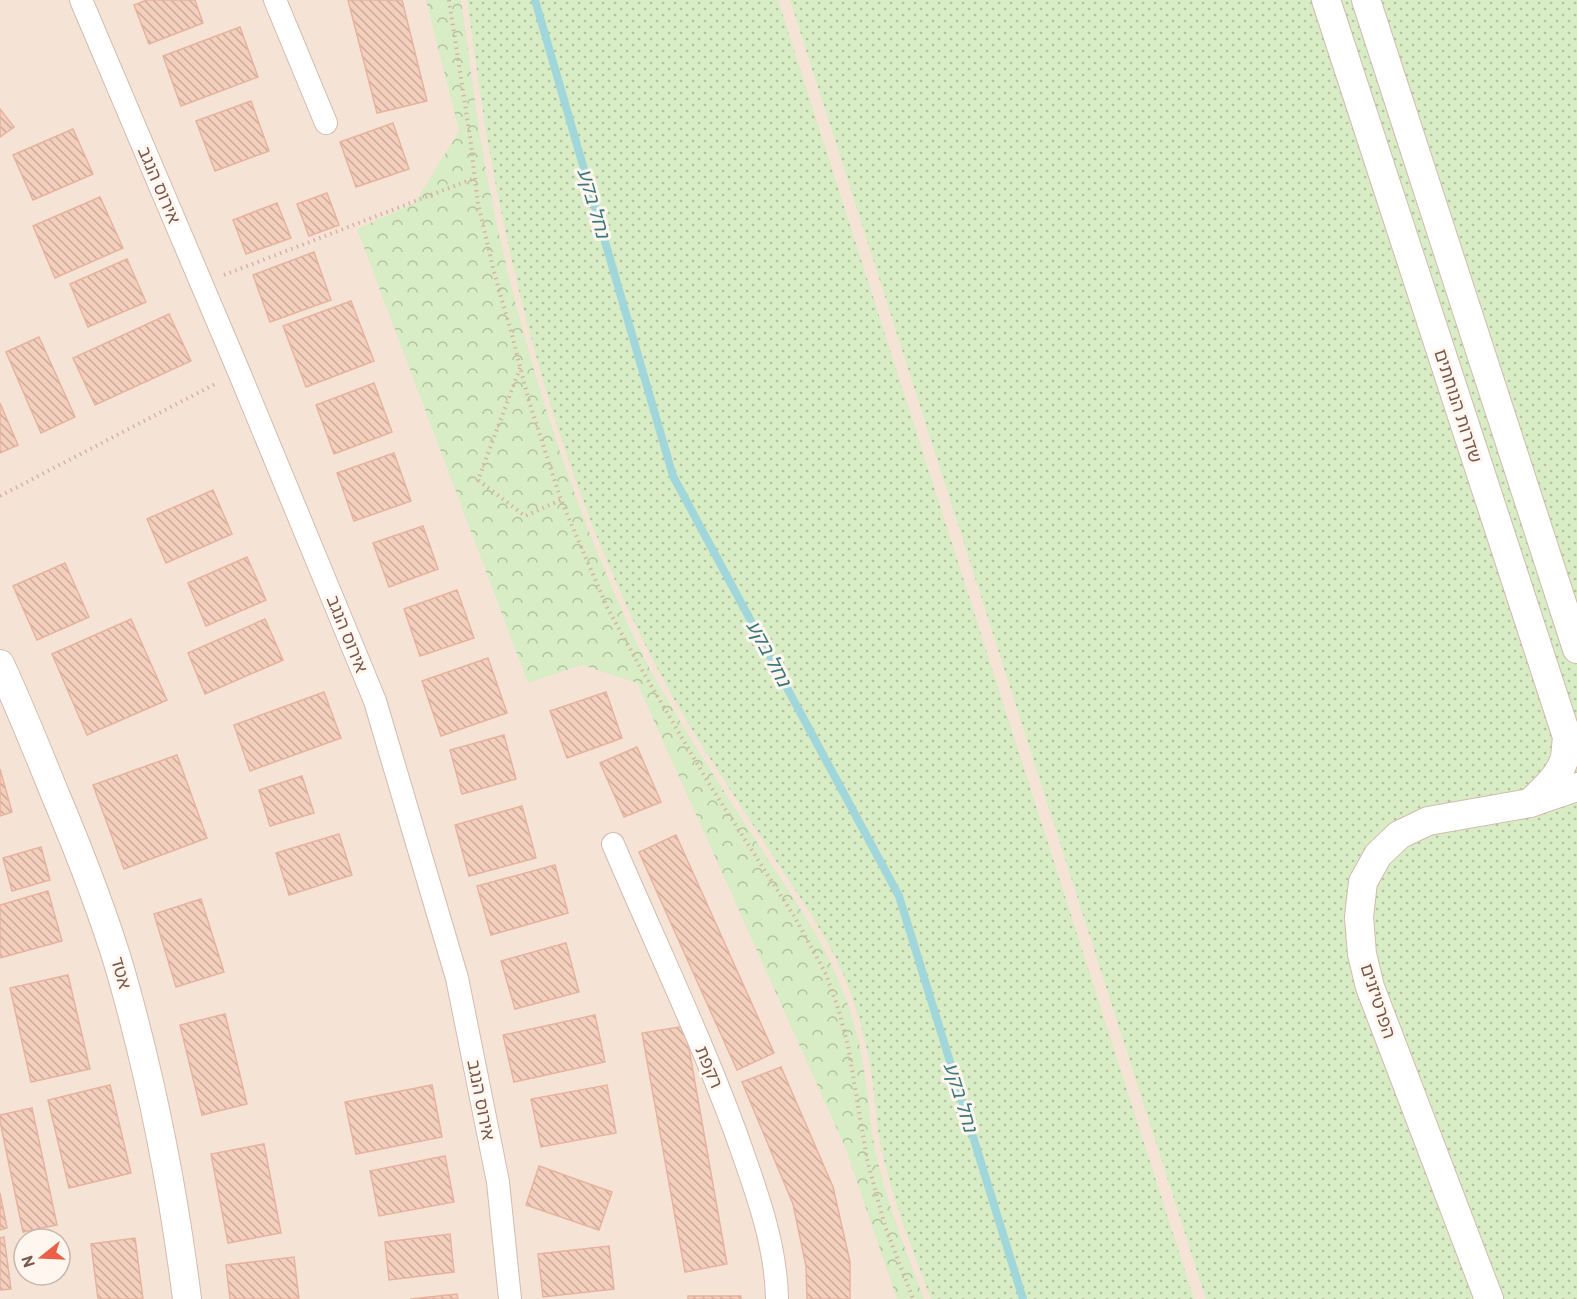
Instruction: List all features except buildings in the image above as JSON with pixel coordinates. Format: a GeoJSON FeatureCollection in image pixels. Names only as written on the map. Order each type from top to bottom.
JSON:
{"type":"FeatureCollection","features":[{"type":"Feature","properties":{"kind":"street","name":"אירוס הנגב"},"geometry":{"type":"LineString","coordinates":[[81,0],[375,701],[457,978],[498,1182],[510,1299]]}},
{"type":"Feature","properties":{"kind":"street"},"geometry":{"type":"LineString","coordinates":[[275,0],[326,123]]}},
{"type":"Feature","properties":{"kind":"street","name":"שדרות הנוחתים"},"geometry":{"type":"LineString","coordinates":[[1326,0],[1567,737],[1565,757],[1559,771],[1550,784],[1530,803]]}},
{"type":"Feature","properties":{"kind":"street"},"geometry":{"type":"LineString","coordinates":[[1366,0],[1577,649]]}},
{"type":"Feature","properties":{"kind":"street","name":"אטד"},"geometry":{"type":"LineString","coordinates":[[0,664],[22,711],[82,858],[120,967],[167,1165],[187,1299]]}},
{"type":"Feature","properties":{"kind":"street","name":"הפרטיזנים"},"geometry":{"type":"LineString","coordinates":[[1489,1299],[1370,987],[1362,954],[1359,917],[1363,882],[1378,855],[1399,835],[1428,821],[1530,803],[1577,787]]}},
{"type":"Feature","properties":{"kind":"street","name":"רקפת"},"geometry":{"type":"LineString","coordinates":[[613,844],[717,1086],[744,1156],[771,1246],[777,1299]]}},
{"type":"Feature","properties":{"kind":"path"},"geometry":{"type":"LineString","coordinates":[[449,0],[478,204],[528,398],[561,500],[608,607],[639,665],[708,782],[794,916],[826,974],[848,1046],[867,1159],[877,1197],[885,1226],[913,1299]]}},
{"type":"Feature","properties":{"kind":"path"},"geometry":{"type":"LineString","coordinates":[[201,284],[475,178]]}},
{"type":"Feature","properties":{"kind":"path"},"geometry":{"type":"LineString","coordinates":[[520,367],[478,480],[525,516],[561,500]]}},
{"type":"Feature","properties":{"kind":"path"},"geometry":{"type":"LineString","coordinates":[[0,496],[238,372]]}},
{"type":"Feature","properties":{"kind":"shaded area"},"geometry":{"type":"Polygon","coordinates":[[[0,0],[1577,0],[1577,1299],[0,1299],[0,0]]]}},
{"type":"Feature","properties":{"kind":"green space"},"geometry":{"type":"Polygon","coordinates":[[[426,0],[461,0],[484,159],[517,308],[545,406],[596,549],[636,641],[665,696],[809,923],[833,967],[848,1005],[858,1040],[880,1172],[897,1227],[924,1299],[897,1299],[845,1147],[637,683],[582,665],[528,683],[357,229],[415,203],[459,131],[426,0]]]}},
{"type":"Feature","properties":{"kind":"green space"},"geometry":{"type":"Polygon","coordinates":[[[467,0],[778,0],[1194,1299],[931,1299],[891,1185],[881,1146],[867,1051],[844,976],[814,920],[715,767],[669,690],[626,605],[576,482],[535,353],[518,288],[484,120],[467,0]]]}},
{"type":"Feature","properties":{"kind":"green space"},"geometry":{"type":"Polygon","coordinates":[[[790,0],[1577,0],[1577,1299],[1206,1299],[790,0]]]}},
{"type":"Feature","properties":{"kind":"waterway","name":"נחל בקע"},"geometry":{"type":"LineString","coordinates":[[535,0],[673,476],[899,896],[1023,1299]]}}]}
